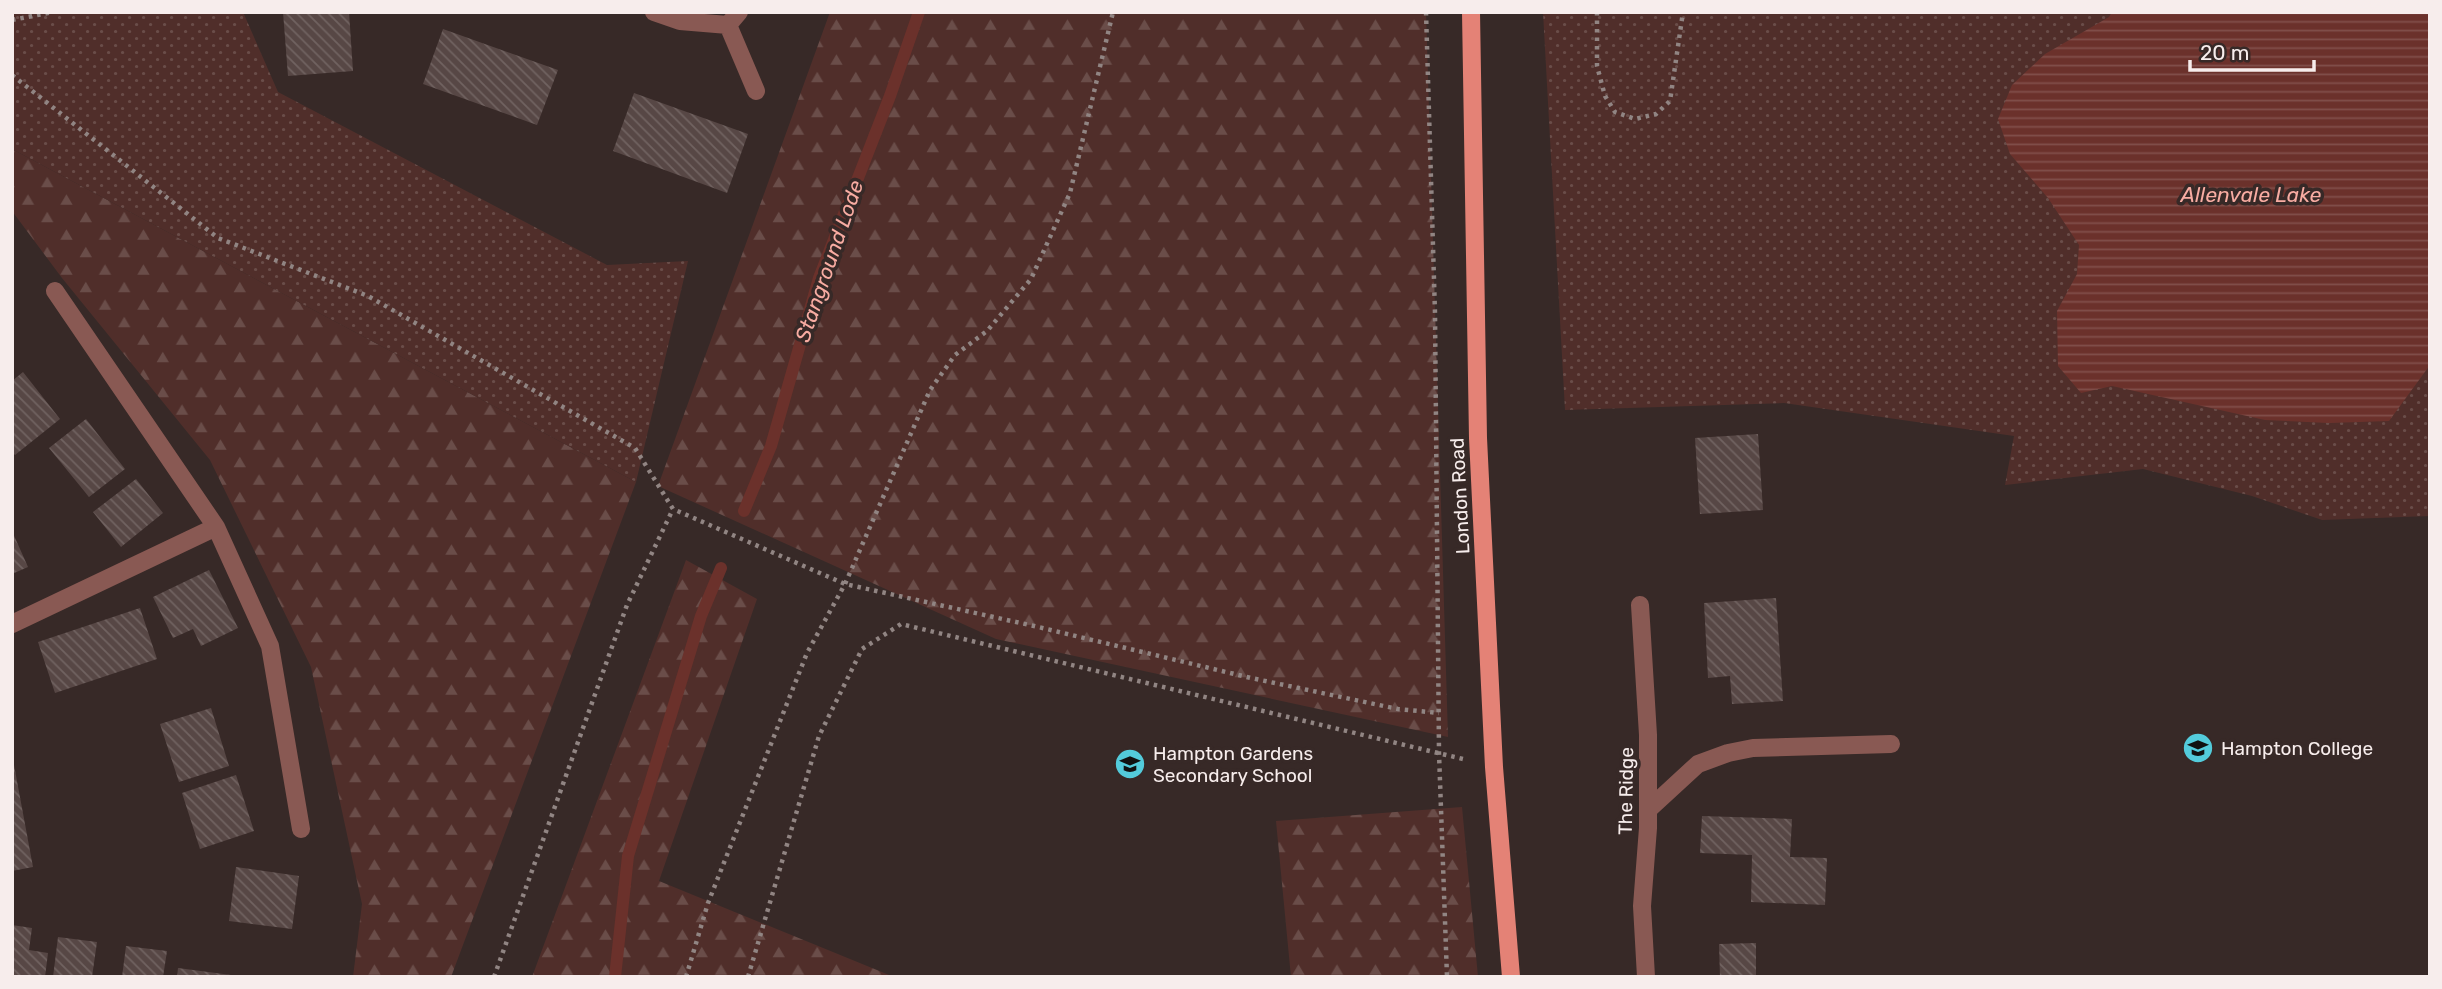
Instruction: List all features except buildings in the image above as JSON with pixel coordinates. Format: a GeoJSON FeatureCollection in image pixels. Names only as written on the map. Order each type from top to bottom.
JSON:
{"type":"FeatureCollection","features":[{"type":"Feature","properties":{"kind":"main road","name":"London Road"},"geometry":{"type":"LineString","coordinates":[[1471,12],[1478,438],[1494,766],[1511,977]]}},
{"type":"Feature","properties":{"kind":"street"},"geometry":{"type":"LineString","coordinates":[[654,12],[680,21],[734,18],[756,91]]}},
{"type":"Feature","properties":{"kind":"street"},"geometry":{"type":"LineString","coordinates":[[55,291],[216,527],[270,646],[301,829]]}},
{"type":"Feature","properties":{"kind":"street"},"geometry":{"type":"LineString","coordinates":[[12,624],[216,527]]}},
{"type":"Feature","properties":{"kind":"street","name":"The Ridge"},"geometry":{"type":"LineString","coordinates":[[1640,605],[1648,736],[1648,810],[1642,906],[1646,977]]}},
{"type":"Feature","properties":{"kind":"street"},"geometry":{"type":"LineString","coordinates":[[1648,810],[1699,764],[1728,752],[1753,748],[1891,744]]}},
{"type":"Feature","properties":{"kind":"path"},"geometry":{"type":"LineString","coordinates":[[12,20],[53,12]]}},
{"type":"Feature","properties":{"kind":"path"},"geometry":{"type":"LineString","coordinates":[[686,977],[708,903],[802,666],[845,584],[930,390],[955,355],[987,331],[1031,279],[1070,192],[1113,12]]}},
{"type":"Feature","properties":{"kind":"path"},"geometry":{"type":"LineString","coordinates":[[1426,12],[1435,313],[1439,753],[1447,977]]}},
{"type":"Feature","properties":{"kind":"path"},"geometry":{"type":"LineString","coordinates":[[1597,12],[1597,65],[1605,96],[1615,111],[1635,119],[1657,114],[1670,101],[1683,12]]}},
{"type":"Feature","properties":{"kind":"path"},"geometry":{"type":"LineString","coordinates":[[12,75],[218,238],[368,296],[635,448],[673,509],[845,584],[1251,678],[1398,709],[1439,713]]}},
{"type":"Feature","properties":{"kind":"path"},"geometry":{"type":"LineString","coordinates":[[494,977],[627,605],[673,509]]}},
{"type":"Feature","properties":{"kind":"path"},"geometry":{"type":"LineString","coordinates":[[748,977],[819,736],[862,649],[901,624],[1494,766]]}},
{"type":"Feature","properties":{"kind":"green space"},"geometry":{"type":"Polygon","coordinates":[[[12,12],[243,12],[278,92],[607,265],[688,261],[636,482],[12,149],[12,12]]]}},
{"type":"Feature","properties":{"kind":"green space"},"geometry":{"type":"Polygon","coordinates":[[[830,12],[1426,12],[1448,737],[996,639],[658,486],[830,12]]]}},
{"type":"Feature","properties":{"kind":"green space"},"geometry":{"type":"Polygon","coordinates":[[[1543,12],[2430,12],[2430,516],[2322,520],[2252,496],[2143,469],[2005,485],[2014,436],[1784,403],[1565,410],[1543,12]]]}},
{"type":"Feature","properties":{"kind":"green space"},"geometry":{"type":"Polygon","coordinates":[[[12,149],[636,482],[451,977],[353,977],[362,904],[311,667],[210,460],[62,278],[12,211],[12,149]]]}},
{"type":"Feature","properties":{"kind":"green space"},"geometry":{"type":"Polygon","coordinates":[[[686,560],[757,599],[659,881],[894,977],[532,977],[686,560]]]}},
{"type":"Feature","properties":{"kind":"green space"},"geometry":{"type":"Polygon","coordinates":[[[1462,807],[1478,977],[1291,977],[1276,821],[1462,807]]]}},
{"type":"Feature","properties":{"kind":"water","name":"Allenvale Lake"},"geometry":{"type":"Polygon","coordinates":[[[2112,12],[2430,12],[2430,365],[2389,421],[2329,423],[2265,420],[2112,386],[2081,393],[2058,366],[2057,311],[2077,274],[2079,245],[2048,198],[2010,154],[1998,119],[2012,85],[2045,54],[2109,17],[2112,12]]]}},
{"type":"Feature","properties":{"kind":"waterway","name":"Stanground Lode"},"geometry":{"type":"LineString","coordinates":[[744,511],[771,446],[819,278],[890,96],[919,12]]}},
{"type":"Feature","properties":{"kind":"waterway","name":"Stanground Lode"},"geometry":{"type":"LineString","coordinates":[[615,977],[628,856],[701,616],[721,568]]}},
{"type":"Feature","properties":{"kind":"place","name":"Hampton College"},"geometry":{"type":"Point","coordinates":[2198,748]}},
{"type":"Feature","properties":{"kind":"place","name":"Hampton Gardens Secondary School"},"geometry":{"type":"Point","coordinates":[1130,764]}}]}
